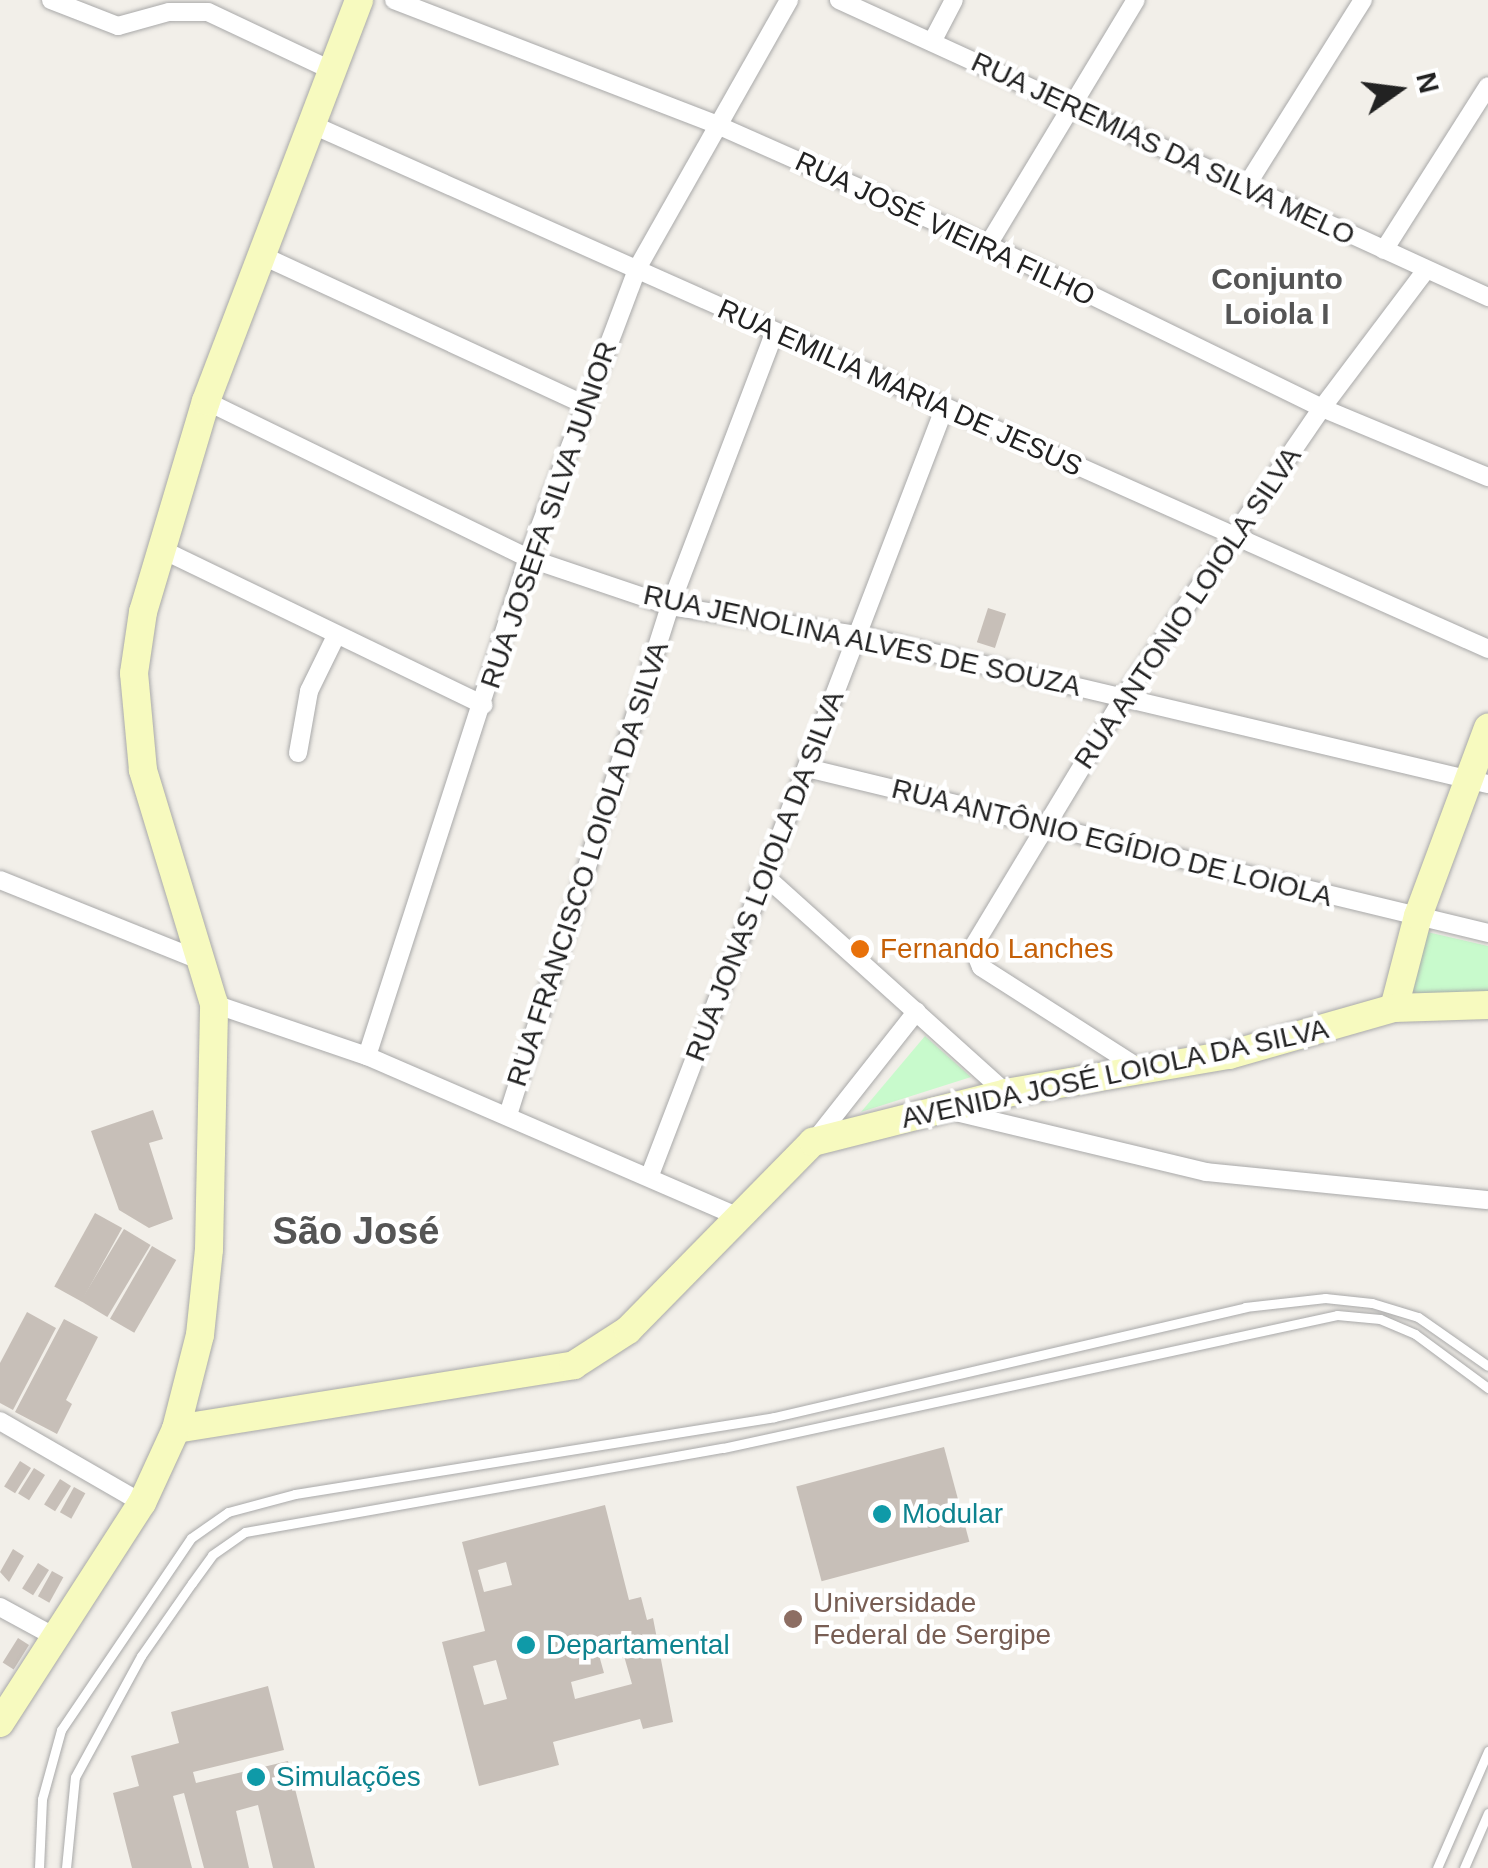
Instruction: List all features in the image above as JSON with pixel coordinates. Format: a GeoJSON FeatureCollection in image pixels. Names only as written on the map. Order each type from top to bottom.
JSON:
{"type":"FeatureCollection","features":[{"type":"Feature","properties":{"kind":"street"},"geometry":{"type":"LineString","coordinates":[[51,0],[118,26],[168,12],[208,12],[333,71]]}},
{"type":"Feature","properties":{"kind":"street"},"geometry":{"type":"LineString","coordinates":[[0,1723],[142,1503],[176,1430],[200,1335],[209,1249],[214,1004],[197,959],[144,770],[137,712],[142,612],[164,550],[206,401],[359,0]]}},
{"type":"Feature","properties":{"kind":"street","name":"RUA JOSÉ VIEIRA FILHO"},"geometry":{"type":"LineString","coordinates":[[394,0],[714,124],[988,246],[1322,408],[1488,477]]}},
{"type":"Feature","properties":{"kind":"street","name":"RUA JOSEFA SILVA JUNIOR"},"geometry":{"type":"LineString","coordinates":[[366,1056],[528,558],[638,267],[714,124],[789,0]]}},
{"type":"Feature","properties":{"kind":"street","name":"RUA JEREMIAS DA SILVA MELO"},"geometry":{"type":"LineString","coordinates":[[839,0],[1488,296]]}},
{"type":"Feature","properties":{"kind":"street"},"geometry":{"type":"LineString","coordinates":[[932,42],[954,0]]}},
{"type":"Feature","properties":{"kind":"street"},"geometry":{"type":"LineString","coordinates":[[988,246],[1136,0]]}},
{"type":"Feature","properties":{"kind":"street"},"geometry":{"type":"LineString","coordinates":[[1245,188],[1363,0]]}},
{"type":"Feature","properties":{"kind":"street"},"geometry":{"type":"LineString","coordinates":[[1384,250],[1488,86]]}},
{"type":"Feature","properties":{"kind":"street","name":"RUA EMILIA MARIA DE JESUS"},"geometry":{"type":"LineString","coordinates":[[313,125],[1488,648]]}},
{"type":"Feature","properties":{"kind":"street"},"geometry":{"type":"LineString","coordinates":[[263,256],[584,404]]}},
{"type":"Feature","properties":{"kind":"street","name":"RUA ANTONIO LOIOLA SILVA"},"geometry":{"type":"LineString","coordinates":[[1147,1073],[973,959],[983,925],[1124,697],[1322,408],[1426,270]]}},
{"type":"Feature","properties":{"kind":"street","name":"RUA FRANCISCO LOIOLA DA SILVA"},"geometry":{"type":"LineString","coordinates":[[508,1115],[670,606],[774,332]]}},
{"type":"Feature","properties":{"kind":"street","name":"RUA JENOLINA ALVES DE SOUZA"},"geometry":{"type":"LineString","coordinates":[[206,401],[528,558],[670,606],[858,636],[1477,782]]}},
{"type":"Feature","properties":{"kind":"street","name":"RUA JONAS LOIOLA DA SILVA"},"geometry":{"type":"LineString","coordinates":[[650,1176],[944,409]]}},
{"type":"Feature","properties":{"kind":"street"},"geometry":{"type":"LineString","coordinates":[[164,550],[335,638],[483,705]]}},
{"type":"Feature","properties":{"kind":"street"},"geometry":{"type":"LineString","coordinates":[[298,753],[309,691],[335,638]]}},
{"type":"Feature","properties":{"kind":"street"},"geometry":{"type":"LineString","coordinates":[[1394,1008],[1418,916],[1477,782],[1488,728]]}},
{"type":"Feature","properties":{"kind":"street","name":"RUA ANTÔNIO EGÍDIO DE LOIOLA"},"geometry":{"type":"LineString","coordinates":[[807,768],[1041,830],[1488,933]]}},
{"type":"Feature","properties":{"kind":"street"},"geometry":{"type":"LineString","coordinates":[[765,876],[1006,1093]]}},
{"type":"Feature","properties":{"kind":"street"},"geometry":{"type":"LineString","coordinates":[[0,880],[197,959]]}},
{"type":"Feature","properties":{"kind":"street"},"geometry":{"type":"LineString","coordinates":[[214,1004],[366,1056],[740,1217]]}},
{"type":"Feature","properties":{"kind":"street","name":"AVENIDA JOSÉ LOIOLA DA SILVA"},"geometry":{"type":"LineString","coordinates":[[813,1142],[1006,1093],[1147,1073],[1324,1032],[1394,1008],[1488,1005]]}},
{"type":"Feature","properties":{"kind":"street"},"geometry":{"type":"LineString","coordinates":[[176,1430],[574,1364],[628,1330],[813,1142],[917,1011]]}},
{"type":"Feature","properties":{"kind":"street"},"geometry":{"type":"LineString","coordinates":[[942,1108],[1206,1172],[1488,1200]]}},
{"type":"Feature","properties":{"kind":"street"},"geometry":{"type":"LineString","coordinates":[[0,1420],[142,1503]]}},
{"type":"Feature","properties":{"kind":"street"},"geometry":{"type":"LineString","coordinates":[[0,1607],[55,1637]]}},
{"type":"Feature","properties":{"kind":"lane"},"geometry":{"type":"LineString","coordinates":[[39,1868],[42,1799],[62,1730],[191,1538],[228,1512],[295,1494],[774,1417],[1245,1307],[1324,1298],[1372,1303],[1418,1317],[1488,1366]]}},
{"type":"Feature","properties":{"kind":"lane"},"geometry":{"type":"LineString","coordinates":[[66,1868],[75,1777],[172,1612],[212,1555],[246,1532],[723,1448],[1336,1315],[1380,1319],[1414,1334],[1488,1388]]}},
{"type":"Feature","properties":{"kind":"lane"},"geometry":{"type":"LineString","coordinates":[[1437,1868],[1488,1751]]}},
{"type":"Feature","properties":{"kind":"lane"},"geometry":{"type":"LineString","coordinates":[[1464,1868],[1488,1813]]}},
{"type":"Feature","properties":{"kind":"green space"},"geometry":{"type":"Polygon","coordinates":[[[1423,931],[1488,946],[1488,994],[1411,996],[1423,931]]]}},
{"type":"Feature","properties":{"kind":"green space"},"geometry":{"type":"Polygon","coordinates":[[[925,1036],[971,1077],[861,1112],[925,1036]]]}},
{"type":"Feature","properties":{"kind":"building"},"geometry":{"type":"Polygon","coordinates":[[[988,608],[1006,614],[995,648],[977,642],[988,608]]]}},
{"type":"Feature","properties":{"kind":"building"},"geometry":{"type":"Polygon","coordinates":[[[153,1110],[163,1139],[149,1143],[173,1219],[149,1228],[119,1210],[91,1131],[153,1110]]]}},
{"type":"Feature","properties":{"kind":"building"},"geometry":{"type":"Polygon","coordinates":[[[95,1213],[122,1228],[81,1301],[54,1286],[95,1213]]]}},
{"type":"Feature","properties":{"kind":"building"},"geometry":{"type":"Polygon","coordinates":[[[124,1229],[151,1245],[107,1317],[81,1301],[124,1229]]]}},
{"type":"Feature","properties":{"kind":"building"},"geometry":{"type":"Polygon","coordinates":[[[152,1246],[176,1260],[134,1333],[110,1319],[152,1246]]]}},
{"type":"Feature","properties":{"kind":"building"},"geometry":{"type":"Polygon","coordinates":[[[27,1312],[56,1328],[13,1410],[0,1403],[0,1363],[27,1312]]]}},
{"type":"Feature","properties":{"kind":"building"},"geometry":{"type":"Polygon","coordinates":[[[64,1319],[98,1337],[66,1400],[72,1404],[57,1434],[15,1412],[64,1319]]]}},
{"type":"Feature","properties":{"kind":"building","name":"Modular"},"geometry":{"type":"Polygon","coordinates":[[[944,1447],[969,1542],[822,1581],[796,1487],[944,1447]]]}},
{"type":"Feature","properties":{"kind":"building"},"geometry":{"type":"Polygon","coordinates":[[[20,1461],[31,1468],[15,1493],[4,1486],[20,1461]]]}},
{"type":"Feature","properties":{"kind":"building"},"geometry":{"type":"Polygon","coordinates":[[[34,1468],[45,1475],[29,1500],[18,1493],[34,1468]]]}},
{"type":"Feature","properties":{"kind":"building"},"geometry":{"type":"Polygon","coordinates":[[[60,1479],[71,1486],[55,1511],[44,1504],[60,1479]]]}},
{"type":"Feature","properties":{"kind":"building"},"geometry":{"type":"Polygon","coordinates":[[[74,1487],[85,1493],[71,1519],[60,1512],[74,1487]]]}},
{"type":"Feature","properties":{"kind":"building","name":"Departamental"},"geometry":{"type":"Polygon","coordinates":[[[605,1505],[629,1600],[641,1597],[647,1620],[653,1618],[673,1722],[643,1729],[640,1719],[553,1742],[559,1765],[479,1786],[442,1642],[485,1631],[462,1542],[605,1505]],[[506,1562],[478,1570],[484,1592],[512,1585],[506,1562]],[[620,1642],[597,1648],[604,1673],[571,1682],[575,1699],[632,1684],[620,1642]],[[496,1660],[473,1666],[484,1705],[507,1699],[496,1660]]]}},
{"type":"Feature","properties":{"kind":"building"},"geometry":{"type":"Polygon","coordinates":[[[13,1549],[24,1556],[9,1582],[0,1572],[13,1549]]]}},
{"type":"Feature","properties":{"kind":"building"},"geometry":{"type":"Polygon","coordinates":[[[38,1563],[49,1570],[33,1595],[22,1588],[38,1563]]]}},
{"type":"Feature","properties":{"kind":"building"},"geometry":{"type":"Polygon","coordinates":[[[52,1571],[63,1577],[49,1603],[38,1596],[52,1571]]]}},
{"type":"Feature","properties":{"kind":"building"},"geometry":{"type":"Polygon","coordinates":[[[18,1638],[29,1645],[14,1669],[3,1663],[18,1638]]]}},
{"type":"Feature","properties":{"kind":"building","name":"Simulações"},"geometry":{"type":"Polygon","coordinates":[[[268,1686],[284,1750],[193,1772],[196,1783],[288,1761],[315,1868],[273,1868],[258,1805],[236,1811],[249,1868],[204,1868],[184,1793],[173,1796],[192,1868],[132,1868],[113,1793],[139,1786],[131,1756],[179,1743],[171,1712],[268,1686]]]}},
{"type":"Feature","properties":{"kind":"place","name":"Fernando Lanches"},"geometry":{"type":"Point","coordinates":[860,949]}},
{"type":"Feature","properties":{"kind":"place","name":"Modular"},"geometry":{"type":"Point","coordinates":[882,1514]}},
{"type":"Feature","properties":{"kind":"place","name":"Universidade Federal de Sergipe"},"geometry":{"type":"Point","coordinates":[793,1619]}},
{"type":"Feature","properties":{"kind":"place","name":"Departamental"},"geometry":{"type":"Point","coordinates":[526,1645]}},
{"type":"Feature","properties":{"kind":"place","name":"Simulações"},"geometry":{"type":"Point","coordinates":[256,1777]}},
{"type":"Feature","properties":{"kind":"district","name":"Conjunto Loiola I"},"geometry":{"type":"Point","coordinates":[1277,296]}},
{"type":"Feature","properties":{"kind":"district","name":"São José"},"geometry":{"type":"Point","coordinates":[356,1232]}}]}
